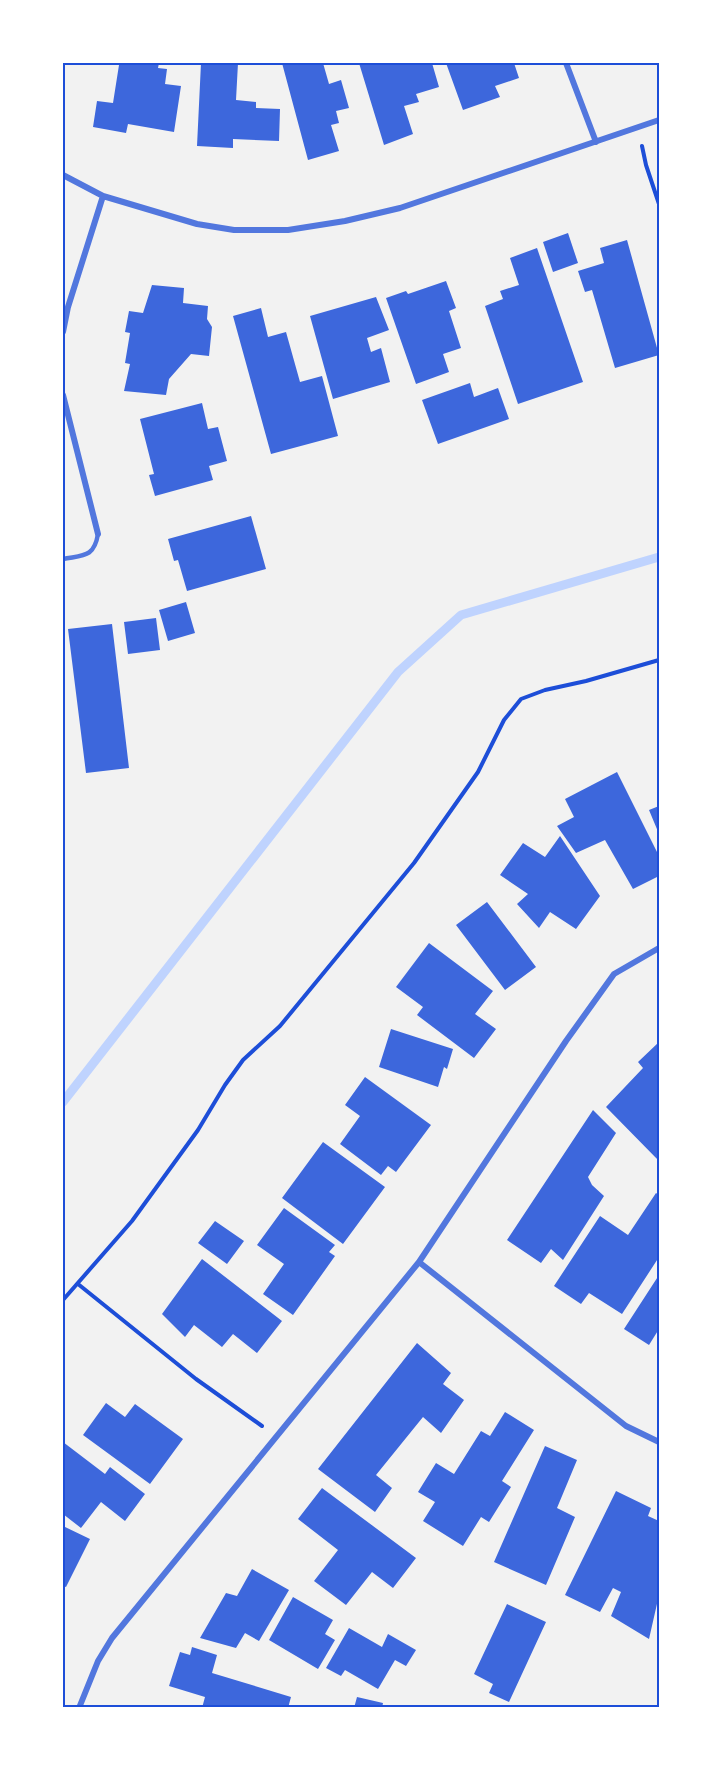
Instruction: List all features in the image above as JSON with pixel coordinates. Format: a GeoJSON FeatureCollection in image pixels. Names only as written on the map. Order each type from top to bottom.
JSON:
{"type":"FeatureCollection","features":[{"type":"Feature","properties":{"kind":"street"},"geometry":{"type":"LineString","coordinates":[[566,63],[596,142]]}},
{"type":"Feature","properties":{"kind":"street"},"geometry":{"type":"LineString","coordinates":[[63,176],[103,196],[197,224],[234,230],[288,230],[345,221],[400,208],[659,120]]}},
{"type":"Feature","properties":{"kind":"street"},"geometry":{"type":"LineString","coordinates":[[63,332],[68,307],[103,196]]}},
{"type":"Feature","properties":{"kind":"street"},"geometry":{"type":"LineString","coordinates":[[63,395],[98,534]]}},
{"type":"Feature","properties":{"kind":"street"},"geometry":{"type":"LineString","coordinates":[[78,1708],[98,1660],[112,1638],[419,1262],[566,1041],[614,974],[659,948]]}},
{"type":"Feature","properties":{"kind":"street"},"geometry":{"type":"LineString","coordinates":[[419,1262],[626,1426],[659,1442]]}},
{"type":"Feature","properties":{"kind":"lane"},"geometry":{"type":"LineString","coordinates":[[63,559],[89,554],[96,546],[98,534]]}},
{"type":"Feature","properties":{"kind":"path"},"geometry":{"type":"LineString","coordinates":[[638,127],[646,165],[659,204]]}},
{"type":"Feature","properties":{"kind":"path"},"geometry":{"type":"LineString","coordinates":[[63,1300],[132,1221],[163,1180],[198,1131],[225,1085],[243,1060],[280,1026],[414,863],[478,772],[504,720],[521,699],[545,690],[659,660]]}},
{"type":"Feature","properties":{"kind":"path"},"geometry":{"type":"LineString","coordinates":[[77,1284],[196,1379],[277,1437]]}},
{"type":"Feature","properties":{"kind":"building"},"geometry":{"type":"Polygon","coordinates":[[[126,63],[159,63],[158,68],[167,69],[165,84],[181,86],[174,132],[128,124],[126,133],[93,127],[97,101],[113,103],[119,65],[126,65],[126,63]]]}},
{"type":"Feature","properties":{"kind":"building"},"geometry":{"type":"Polygon","coordinates":[[[201,63],[238,63],[236,100],[256,102],[256,108],[280,109],[279,141],[233,139],[233,148],[197,146],[201,63]]]}},
{"type":"Feature","properties":{"kind":"building"},"geometry":{"type":"Polygon","coordinates":[[[282,63],[323,63],[329,84],[341,80],[349,108],[336,111],[339,123],[331,125],[339,151],[308,160],[282,63]]]}},
{"type":"Feature","properties":{"kind":"building"},"geometry":{"type":"Polygon","coordinates":[[[359,63],[432,63],[439,87],[416,94],[419,102],[404,106],[413,134],[384,145],[359,63]]]}},
{"type":"Feature","properties":{"kind":"building"},"geometry":{"type":"Polygon","coordinates":[[[446,63],[514,63],[519,78],[495,86],[500,97],[463,110],[446,63]]]}},
{"type":"Feature","properties":{"kind":"building"},"geometry":{"type":"Polygon","coordinates":[[[568,233],[578,263],[553,272],[543,242],[568,233]]]}},
{"type":"Feature","properties":{"kind":"building"},"geometry":{"type":"Polygon","coordinates":[[[627,240],[659,355],[615,368],[592,290],[585,292],[578,271],[604,263],[600,248],[627,240]]]}},
{"type":"Feature","properties":{"kind":"building"},"geometry":{"type":"Polygon","coordinates":[[[537,248],[583,382],[518,404],[485,306],[503,299],[500,291],[519,285],[510,258],[537,248]]]}},
{"type":"Feature","properties":{"kind":"building"},"geometry":{"type":"Polygon","coordinates":[[[446,281],[456,308],[449,311],[461,348],[443,354],[449,372],[416,384],[386,298],[406,291],[408,294],[446,281]]]}},
{"type":"Feature","properties":{"kind":"building"},"geometry":{"type":"Polygon","coordinates":[[[152,285],[184,288],[183,303],[208,306],[207,319],[212,327],[209,356],[191,354],[169,379],[166,395],[124,391],[130,364],[125,363],[130,333],[125,332],[129,311],[143,313],[152,285]]]}},
{"type":"Feature","properties":{"kind":"building"},"geometry":{"type":"Polygon","coordinates":[[[376,297],[389,330],[367,338],[371,352],[381,348],[390,382],[333,399],[310,316],[376,297]]]}},
{"type":"Feature","properties":{"kind":"building"},"geometry":{"type":"Polygon","coordinates":[[[261,308],[268,337],[286,332],[300,382],[322,376],[338,436],[271,454],[233,316],[261,308]]]}},
{"type":"Feature","properties":{"kind":"building"},"geometry":{"type":"Polygon","coordinates":[[[470,383],[474,397],[498,388],[509,419],[438,444],[422,400],[470,383]]]}},
{"type":"Feature","properties":{"kind":"building"},"geometry":{"type":"Polygon","coordinates":[[[202,403],[208,429],[218,427],[227,461],[209,466],[213,480],[155,496],[149,475],[154,474],[140,419],[202,403]]]}},
{"type":"Feature","properties":{"kind":"building"},"geometry":{"type":"Polygon","coordinates":[[[251,516],[266,569],[187,591],[178,560],[174,561],[168,539],[251,516]]]}},
{"type":"Feature","properties":{"kind":"building"},"geometry":{"type":"Polygon","coordinates":[[[186,602],[195,633],[168,641],[159,610],[186,602]]]}},
{"type":"Feature","properties":{"kind":"building"},"geometry":{"type":"Polygon","coordinates":[[[156,618],[160,650],[128,654],[124,622],[156,618]]]}},
{"type":"Feature","properties":{"kind":"building"},"geometry":{"type":"Polygon","coordinates":[[[112,624],[129,768],[86,773],[68,629],[112,624]]]}},
{"type":"Feature","properties":{"kind":"building"},"geometry":{"type":"Polygon","coordinates":[[[617,772],[659,856],[659,876],[633,889],[605,840],[576,853],[557,826],[574,817],[565,799],[617,772]]]}},
{"type":"Feature","properties":{"kind":"building"},"geometry":{"type":"Polygon","coordinates":[[[659,806],[659,834],[649,810],[659,806]]]}},
{"type":"Feature","properties":{"kind":"building"},"geometry":{"type":"Polygon","coordinates":[[[560,836],[600,896],[576,929],[550,912],[539,928],[517,904],[528,894],[500,875],[523,843],[545,857],[560,836]]]}},
{"type":"Feature","properties":{"kind":"building"},"geometry":{"type":"Polygon","coordinates":[[[487,902],[536,967],[505,990],[456,925],[487,902]]]}},
{"type":"Feature","properties":{"kind":"building"},"geometry":{"type":"Polygon","coordinates":[[[429,943],[493,991],[475,1014],[496,1029],[474,1058],[417,1015],[423,1007],[396,987],[429,943]]]}},
{"type":"Feature","properties":{"kind":"building"},"geometry":{"type":"Polygon","coordinates":[[[391,1029],[453,1049],[438,1087],[379,1067],[391,1029]]]}},
{"type":"Feature","properties":{"kind":"building"},"geometry":{"type":"Polygon","coordinates":[[[659,1042],[659,1161],[606,1107],[643,1068],[638,1062],[659,1042]]]}},
{"type":"Feature","properties":{"kind":"building"},"geometry":{"type":"Polygon","coordinates":[[[365,1077],[431,1125],[396,1172],[388,1166],[381,1175],[340,1144],[360,1116],[345,1105],[365,1077]]]}},
{"type":"Feature","properties":{"kind":"building"},"geometry":{"type":"Polygon","coordinates":[[[593,1110],[616,1133],[588,1177],[592,1185],[604,1196],[563,1260],[551,1249],[541,1263],[507,1240],[593,1110]]]}},
{"type":"Feature","properties":{"kind":"building"},"geometry":{"type":"Polygon","coordinates":[[[323,1142],[385,1187],[343,1244],[282,1198],[323,1142]]]}},
{"type":"Feature","properties":{"kind":"building"},"geometry":{"type":"Polygon","coordinates":[[[656,1193],[659,1195],[659,1257],[622,1314],[589,1293],[581,1304],[554,1286],[600,1216],[628,1235],[656,1193]]]}},
{"type":"Feature","properties":{"kind":"building"},"geometry":{"type":"Polygon","coordinates":[[[284,1208],[335,1245],[329,1252],[335,1256],[293,1315],[263,1294],[284,1264],[257,1245],[284,1208]]]}},
{"type":"Feature","properties":{"kind":"building"},"geometry":{"type":"Polygon","coordinates":[[[215,1221],[244,1241],[227,1264],[198,1243],[215,1221]]]}},
{"type":"Feature","properties":{"kind":"building"},"geometry":{"type":"Polygon","coordinates":[[[202,1259],[282,1321],[257,1353],[233,1334],[222,1347],[194,1325],[185,1337],[162,1314],[202,1259]]]}},
{"type":"Feature","properties":{"kind":"building"},"geometry":{"type":"Polygon","coordinates":[[[659,1275],[659,1329],[649,1345],[624,1329],[659,1275]]]}},
{"type":"Feature","properties":{"kind":"building"},"geometry":{"type":"Polygon","coordinates":[[[417,1343],[451,1373],[443,1384],[464,1400],[441,1433],[423,1417],[376,1475],[392,1488],[375,1512],[318,1469],[417,1343]]]}},
{"type":"Feature","properties":{"kind":"building"},"geometry":{"type":"Polygon","coordinates":[[[106,1403],[125,1417],[135,1404],[183,1439],[150,1484],[83,1435],[106,1403]]]}},
{"type":"Feature","properties":{"kind":"building"},"geometry":{"type":"Polygon","coordinates":[[[505,1412],[534,1430],[502,1481],[511,1487],[489,1522],[481,1517],[463,1546],[423,1521],[435,1502],[418,1492],[436,1463],[454,1474],[481,1431],[490,1436],[505,1412]]]}},
{"type":"Feature","properties":{"kind":"building"},"geometry":{"type":"Polygon","coordinates":[[[63,1442],[105,1474],[110,1467],[145,1494],[125,1521],[101,1502],[81,1528],[63,1514],[63,1442]]]}},
{"type":"Feature","properties":{"kind":"building"},"geometry":{"type":"Polygon","coordinates":[[[545,1446],[577,1460],[557,1508],[575,1517],[546,1585],[494,1562],[545,1446]]]}},
{"type":"Feature","properties":{"kind":"building"},"geometry":{"type":"Polygon","coordinates":[[[322,1488],[416,1558],[393,1588],[372,1572],[346,1605],[314,1581],[338,1550],[298,1519],[322,1488]]]}},
{"type":"Feature","properties":{"kind":"building"},"geometry":{"type":"Polygon","coordinates":[[[616,1491],[651,1508],[648,1516],[659,1521],[659,1595],[649,1639],[611,1616],[621,1592],[613,1588],[600,1612],[565,1595],[616,1491]]]}},
{"type":"Feature","properties":{"kind":"building"},"geometry":{"type":"Polygon","coordinates":[[[63,1526],[90,1539],[66,1587],[63,1586],[63,1526]]]}},
{"type":"Feature","properties":{"kind":"building"},"geometry":{"type":"Polygon","coordinates":[[[252,1569],[289,1590],[259,1641],[245,1633],[236,1648],[200,1638],[226,1593],[237,1596],[252,1569]]]}},
{"type":"Feature","properties":{"kind":"building"},"geometry":{"type":"Polygon","coordinates":[[[293,1597],[333,1620],[325,1634],[335,1640],[318,1669],[269,1640],[293,1597]]]}},
{"type":"Feature","properties":{"kind":"building"},"geometry":{"type":"Polygon","coordinates":[[[507,1604],[546,1622],[509,1702],[489,1693],[493,1684],[474,1674],[507,1604]]]}},
{"type":"Feature","properties":{"kind":"building"},"geometry":{"type":"Polygon","coordinates":[[[349,1628],[382,1647],[388,1634],[416,1650],[406,1666],[395,1660],[378,1689],[345,1670],[341,1676],[326,1668],[349,1628]]]}},
{"type":"Feature","properties":{"kind":"building"},"geometry":{"type":"Polygon","coordinates":[[[192,1647],[217,1655],[212,1673],[291,1697],[288,1708],[202,1708],[205,1697],[169,1686],[180,1652],[190,1655],[192,1647]]]}},
{"type":"Feature","properties":{"kind":"building"},"geometry":{"type":"Polygon","coordinates":[[[357,1697],[383,1703],[382,1708],[354,1708],[357,1697]]]}},
{"type":"Feature","properties":{"kind":"waterway"},"geometry":{"type":"LineString","coordinates":[[63,1102],[398,672],[461,615],[659,557]]}}]}
